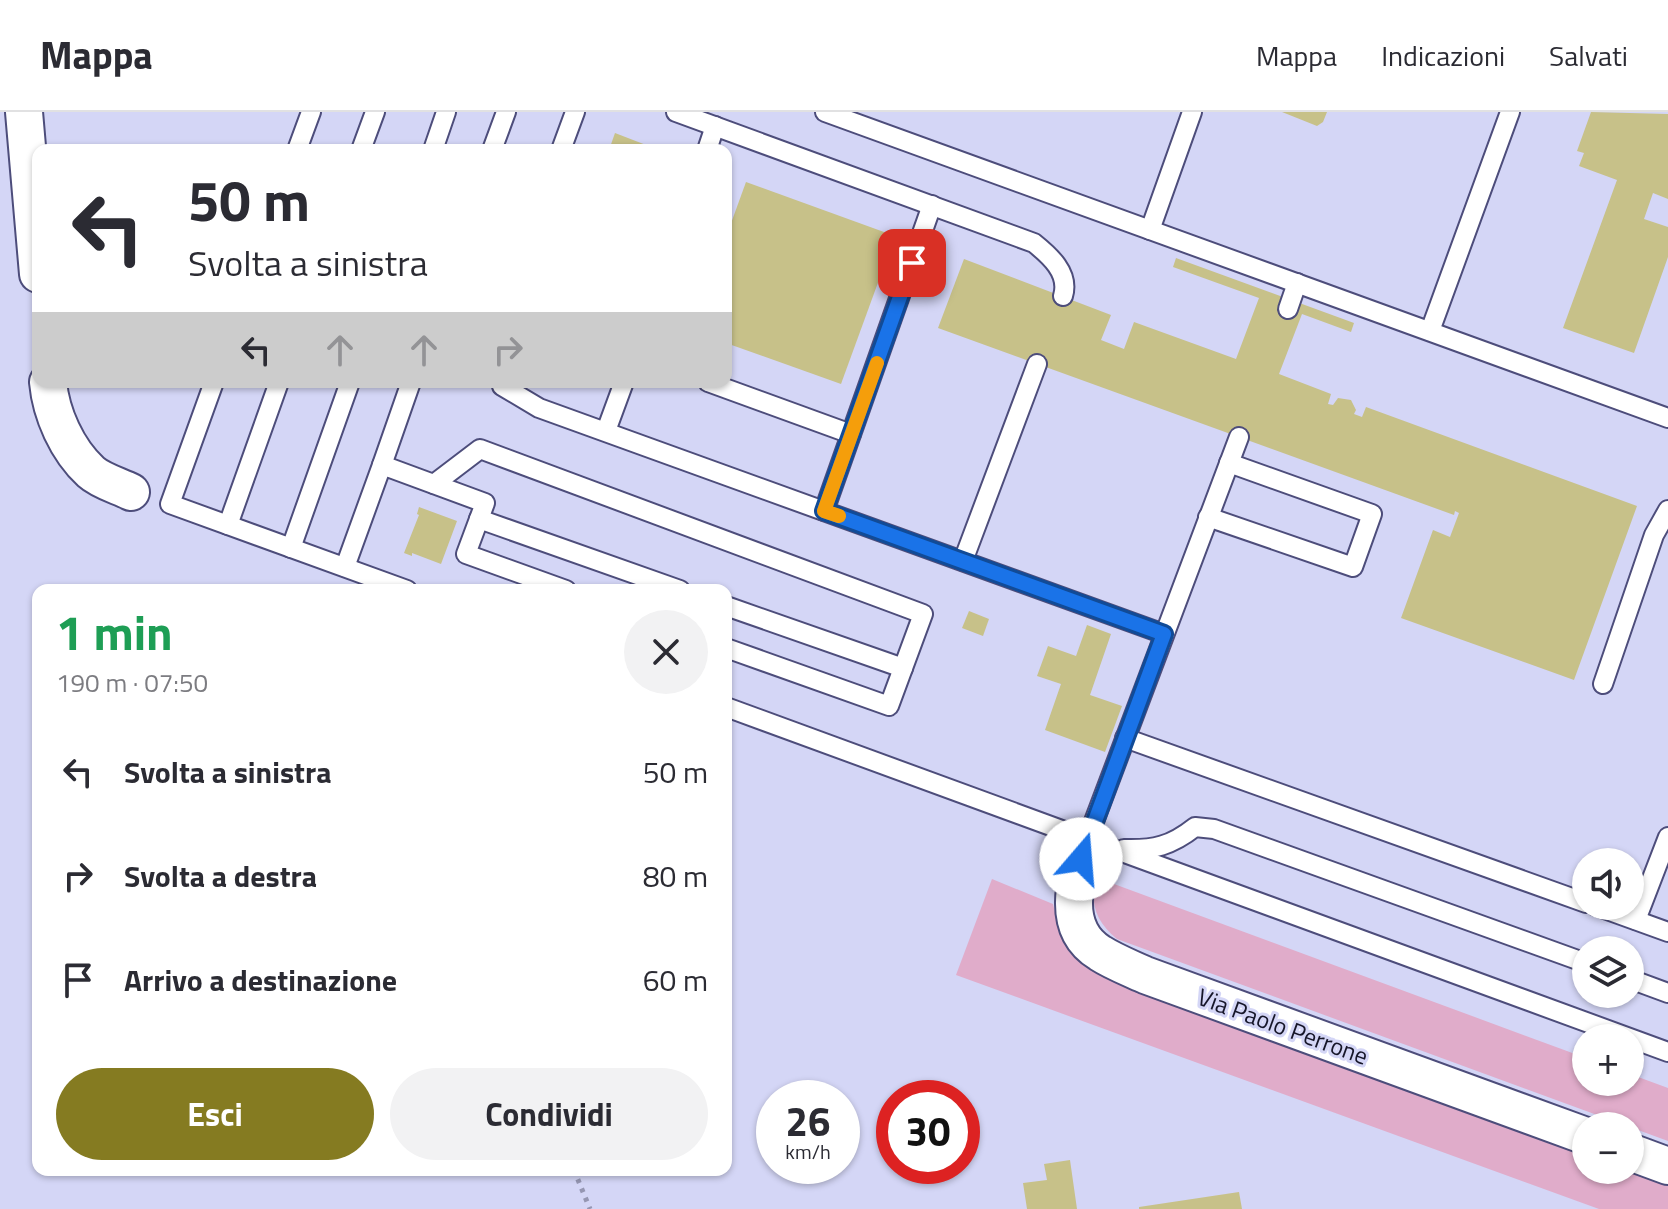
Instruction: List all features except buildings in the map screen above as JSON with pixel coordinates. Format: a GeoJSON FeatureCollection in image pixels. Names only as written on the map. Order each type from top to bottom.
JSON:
{"type":"FeatureCollection","features":[{"type":"Feature","properties":{"kind":"street"},"geometry":{"type":"LineString","coordinates":[[24,112],[32,205]]}},
{"type":"Feature","properties":{"kind":"street"},"geometry":{"type":"LineString","coordinates":[[49,388],[50,401],[68,443],[93,474],[131,492]]}},
{"type":"Feature","properties":{"kind":"street","name":"Via Paolo Perrone"},"geometry":{"type":"LineString","coordinates":[[1098,844],[1076,878],[1072,910],[1081,934],[1097,952],[1145,975],[1572,1131]]}},
{"type":"Feature","properties":{"kind":"street"},"geometry":{"type":"LineString","coordinates":[[1644,1157],[1668,1166]]}},
{"type":"Feature","properties":{"kind":"lane"},"geometry":{"type":"LineString","coordinates":[[299,144],[311,112]]}},
{"type":"Feature","properties":{"kind":"lane"},"geometry":{"type":"LineString","coordinates":[[363,144],[375,112]]}},
{"type":"Feature","properties":{"kind":"lane"},"geometry":{"type":"LineString","coordinates":[[435,144],[446,112]]}},
{"type":"Feature","properties":{"kind":"lane"},"geometry":{"type":"LineString","coordinates":[[494,144],[506,112]]}},
{"type":"Feature","properties":{"kind":"lane"},"geometry":{"type":"LineString","coordinates":[[563,144],[575,112]]}},
{"type":"Feature","properties":{"kind":"lane"},"geometry":{"type":"LineString","coordinates":[[676,112],[1034,243],[1055,258],[1065,289],[1063,296]]}},
{"type":"Feature","properties":{"kind":"lane"},"geometry":{"type":"LineString","coordinates":[[825,112],[1668,418]]}},
{"type":"Feature","properties":{"kind":"lane"},"geometry":{"type":"LineString","coordinates":[[1150,230],[1192,112]]}},
{"type":"Feature","properties":{"kind":"lane"},"geometry":{"type":"LineString","coordinates":[[1430,331],[1510,112]]}},
{"type":"Feature","properties":{"kind":"lane"},"geometry":{"type":"LineString","coordinates":[[709,144],[715,126]]}},
{"type":"Feature","properties":{"kind":"lane"},"geometry":{"type":"LineString","coordinates":[[824,511],[932,205]]}},
{"type":"Feature","properties":{"kind":"lane"},"geometry":{"type":"LineString","coordinates":[[1288,309],[1297,283]]}},
{"type":"Feature","properties":{"kind":"lane"},"geometry":{"type":"LineString","coordinates":[[963,561],[1037,364]]}},
{"type":"Feature","properties":{"kind":"lane"},"geometry":{"type":"LineString","coordinates":[[212,388],[170,504],[391,584]]}},
{"type":"Feature","properties":{"kind":"lane"},"geometry":{"type":"LineString","coordinates":[[228,525],[277,388]]}},
{"type":"Feature","properties":{"kind":"lane"},"geometry":{"type":"LineString","coordinates":[[291,548],[348,388]]}},
{"type":"Feature","properties":{"kind":"lane"},"geometry":{"type":"LineString","coordinates":[[345,567],[409,388]]}},
{"type":"Feature","properties":{"kind":"lane"},"geometry":{"type":"LineString","coordinates":[[505,388],[539,408],[1164,634]]}},
{"type":"Feature","properties":{"kind":"lane"},"geometry":{"type":"LineString","coordinates":[[606,431],[622,388]]}},
{"type":"Feature","properties":{"kind":"lane"},"geometry":{"type":"LineString","coordinates":[[724,388],[851,434]]}},
{"type":"Feature","properties":{"kind":"lane"},"geometry":{"type":"LineString","coordinates":[[1098,844],[1125,738],[1239,437]]}},
{"type":"Feature","properties":{"kind":"lane"},"geometry":{"type":"LineString","coordinates":[[434,484],[480,449],[923,614],[889,706],[732,650]]}},
{"type":"Feature","properties":{"kind":"lane"},"geometry":{"type":"LineString","coordinates":[[1208,517],[1353,567],[1372,514],[1229,463]]}},
{"type":"Feature","properties":{"kind":"lane"},"geometry":{"type":"LineString","coordinates":[[382,465],[485,503],[466,554],[549,584]]}},
{"type":"Feature","properties":{"kind":"lane"},"geometry":{"type":"LineString","coordinates":[[1603,684],[1654,535],[1668,510]]}},
{"type":"Feature","properties":{"kind":"lane"},"geometry":{"type":"LineString","coordinates":[[479,519],[663,584]]}},
{"type":"Feature","properties":{"kind":"lane"},"geometry":{"type":"LineString","coordinates":[[732,608],[903,668]]}},
{"type":"Feature","properties":{"kind":"lane"},"geometry":{"type":"LineString","coordinates":[[732,709],[1668,1052]]}},
{"type":"Feature","properties":{"kind":"lane"},"geometry":{"type":"LineString","coordinates":[[1125,738],[1572,898]]}},
{"type":"Feature","properties":{"kind":"lane"},"geometry":{"type":"LineString","coordinates":[[1098,844],[1156,847],[1172,844],[1195,827],[1214,829],[1572,958]]}},
{"type":"Feature","properties":{"kind":"lane"},"geometry":{"type":"LineString","coordinates":[[1644,899],[1668,837]]}},
{"type":"Feature","properties":{"kind":"lane"},"geometry":{"type":"LineString","coordinates":[[1636,920],[1668,932]]}},
{"type":"Feature","properties":{"kind":"lane"},"geometry":{"type":"LineString","coordinates":[[1644,984],[1668,993]]}},
{"type":"Feature","properties":{"kind":"path"},"geometry":{"type":"LineString","coordinates":[[576,1176],[590,1209]]}},
{"type":"Feature","properties":{"kind":"shaded area"},"geometry":{"type":"Polygon","coordinates":[[[1095,877],[1572,1053],[1572,1096],[1644,1096],[1644,1079],[1668,1088],[1668,1141],[1644,1132],[1644,1112],[1589,1112],[1117,939],[1099,919],[1093,896],[1095,877]]]}},
{"type":"Feature","properties":{"kind":"shaded area"},"geometry":{"type":"Polygon","coordinates":[[[992,879],[1053,904],[1060,932],[1075,954],[1572,1146],[1572,1184],[1644,1184],[1644,1174],[1668,1180],[1668,1209],[1599,1209],[956,975],[992,879]]]}},
{"type":"Feature","properties":{"kind":"slow traffic"},"geometry":{"type":"LineString","coordinates":[[839,516],[824,511],[877,363]]}},
{"type":"Feature","properties":{"kind":"route"},"geometry":{"type":"LineString","coordinates":[[912,263],[824,511],[1164,634],[1081,859]]}}]}
